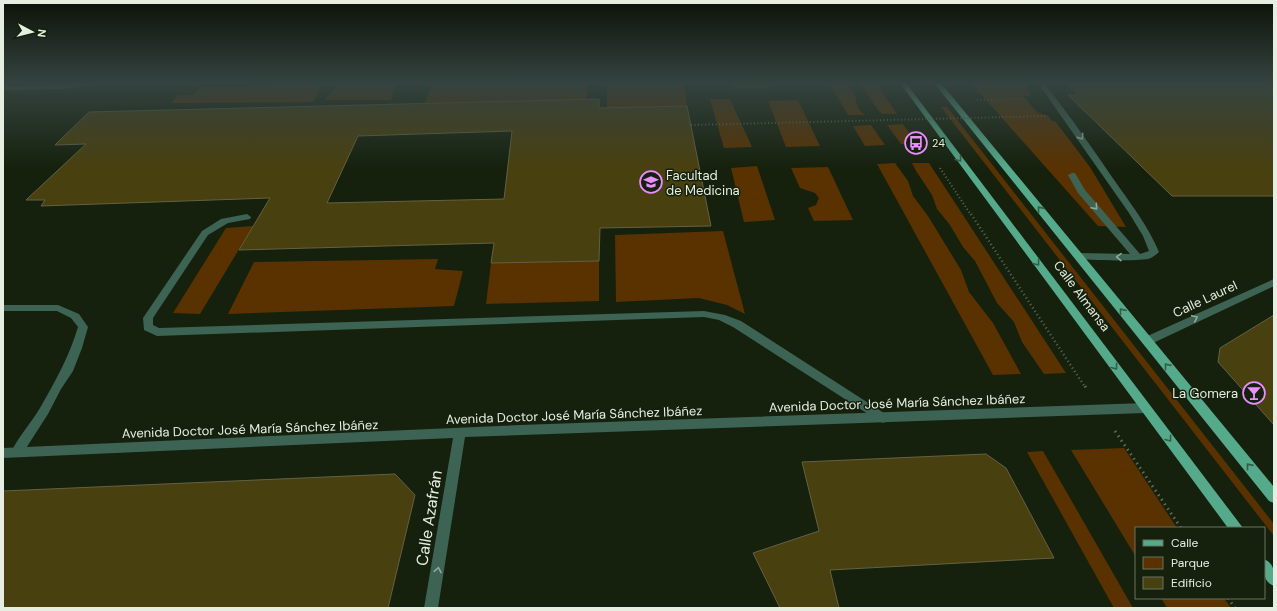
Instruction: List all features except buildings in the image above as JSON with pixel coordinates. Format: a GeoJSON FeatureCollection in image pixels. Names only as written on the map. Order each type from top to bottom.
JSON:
{"type":"FeatureCollection","features":[{"type":"Feature","properties":{"kind":"main road","name":"Calle Almansa"},"geometry":{"type":"LineString","coordinates":[[923,112],[1235,527]]}},
{"type":"Feature","properties":{"kind":"main road","name":"Calle Almansa"},"geometry":{"type":"LineString","coordinates":[[960,112],[1274,497]]}},
{"type":"Feature","properties":{"kind":"main road"},"geometry":{"type":"LineString","coordinates":[[1265,567],[1274,579]]}},
{"type":"Feature","properties":{"kind":"street"},"geometry":{"type":"LineString","coordinates":[[1061,112],[1107,175],[1151,243],[1154,252],[1147,256],[1138,257],[1079,256]]}},
{"type":"Feature","properties":{"kind":"street"},"geometry":{"type":"LineString","coordinates":[[1072,175],[1081,191],[1138,257]]}},
{"type":"Feature","properties":{"kind":"street"},"geometry":{"type":"LineString","coordinates":[[247,217],[236,217],[224,221],[213,226],[205,233],[148,318],[148,327],[157,332],[704,314],[721,317],[737,324],[883,418]]}},
{"type":"Feature","properties":{"kind":"street","name":"Calle Laurel"},"geometry":{"type":"LineString","coordinates":[[1147,341],[1274,282]]}},
{"type":"Feature","properties":{"kind":"street"},"geometry":{"type":"LineString","coordinates":[[3,308],[58,308],[75,316],[83,328],[78,348],[67,371],[56,387],[44,411],[17,452]]}},
{"type":"Feature","properties":{"kind":"street","name":"Avenida Doctor José María Sánchez Ibáñez"},"geometry":{"type":"LineString","coordinates":[[3,453],[528,430],[1145,408]]}},
{"type":"Feature","properties":{"kind":"street","name":"Calle Azafrán"},"geometry":{"type":"LineString","coordinates":[[431,608],[460,434]]}},
{"type":"Feature","properties":{"kind":"path"},"geometry":{"type":"LineString","coordinates":[[906,116],[910,123]]}},
{"type":"Feature","properties":{"kind":"path"},"geometry":{"type":"LineString","coordinates":[[691,125],[1048,116]]}},
{"type":"Feature","properties":{"kind":"path"},"geometry":{"type":"LineString","coordinates":[[937,163],[1100,410],[1180,527]]}},
{"type":"Feature","properties":{"kind":"path"},"geometry":{"type":"LineString","coordinates":[[1229,599],[1235,608]]}},
{"type":"Feature","properties":{"kind":"green space"},"geometry":{"type":"Polygon","coordinates":[[[714,112],[736,112],[752,147],[724,148],[714,112]]]}},
{"type":"Feature","properties":{"kind":"green space"},"geometry":{"type":"Polygon","coordinates":[[[772,112],[804,112],[820,146],[786,147],[772,112]]]}},
{"type":"Feature","properties":{"kind":"green space"},"geometry":{"type":"Polygon","coordinates":[[[846,112],[862,112],[865,115],[848,115],[846,112]]]}},
{"type":"Feature","properties":{"kind":"green space"},"geometry":{"type":"Polygon","coordinates":[[[880,112],[895,112],[897,114],[882,114],[880,112]]]}},
{"type":"Feature","properties":{"kind":"green space"},"geometry":{"type":"Polygon","coordinates":[[[945,112],[951,112],[1274,524],[1274,536],[945,112]]]}},
{"type":"Feature","properties":{"kind":"green space"},"geometry":{"type":"Polygon","coordinates":[[[996,112],[1037,112],[1048,116],[1052,121],[1055,121],[1090,167],[1126,227],[1098,226],[996,112]]]}},
{"type":"Feature","properties":{"kind":"green space"},"geometry":{"type":"Polygon","coordinates":[[[903,124],[917,144],[901,144],[887,125],[903,124]]]}},
{"type":"Feature","properties":{"kind":"green space"},"geometry":{"type":"Polygon","coordinates":[[[871,125],[885,145],[865,146],[853,126],[871,125]]]}},
{"type":"Feature","properties":{"kind":"green space"},"geometry":{"type":"Polygon","coordinates":[[[895,163],[908,181],[913,196],[928,216],[961,270],[969,292],[993,323],[1021,374],[993,375],[877,164],[895,163]]]}},
{"type":"Feature","properties":{"kind":"green space"},"geometry":{"type":"Polygon","coordinates":[[[912,163],[929,163],[1066,373],[1044,374],[1022,342],[1014,322],[997,303],[975,261],[963,247],[950,225],[937,209],[932,195],[912,163]]]}},
{"type":"Feature","properties":{"kind":"green space"},"geometry":{"type":"Polygon","coordinates":[[[757,166],[775,220],[744,222],[731,168],[757,166]]]}},
{"type":"Feature","properties":{"kind":"green space"},"geometry":{"type":"Polygon","coordinates":[[[828,167],[853,220],[814,221],[808,208],[816,205],[819,198],[815,193],[800,188],[791,168],[828,167]]]}},
{"type":"Feature","properties":{"kind":"green space"},"geometry":{"type":"Polygon","coordinates":[[[253,226],[200,314],[173,313],[226,228],[253,226]]]}},
{"type":"Feature","properties":{"kind":"green space"},"geometry":{"type":"Polygon","coordinates":[[[723,231],[745,314],[727,305],[699,298],[616,302],[615,235],[723,231]]]}},
{"type":"Feature","properties":{"kind":"green space"},"geometry":{"type":"Polygon","coordinates":[[[438,259],[435,269],[463,271],[454,306],[228,314],[254,262],[438,259]]]}},
{"type":"Feature","properties":{"kind":"green space"},"geometry":{"type":"Polygon","coordinates":[[[599,261],[599,301],[486,304],[491,263],[599,261]]]}},
{"type":"Feature","properties":{"kind":"green space"},"geometry":{"type":"Polygon","coordinates":[[[1124,448],[1176,527],[1135,527],[1135,555],[1071,450],[1124,448]]]}},
{"type":"Feature","properties":{"kind":"green space"},"geometry":{"type":"Polygon","coordinates":[[[1043,451],[1133,608],[1114,608],[1027,452],[1043,451]]]}},
{"type":"Feature","properties":{"kind":"green space"},"geometry":{"type":"Polygon","coordinates":[[[1162,599],[1225,599],[1231,608],[1167,608],[1162,599]]]}},
{"type":"Feature","properties":{"kind":"place","name":"24"},"geometry":{"type":"Point","coordinates":[916,143]}},
{"type":"Feature","properties":{"kind":"place","name":"Facultad de Medicina"},"geometry":{"type":"Point","coordinates":[651,182]}},
{"type":"Feature","properties":{"kind":"place","name":"La Gomera"},"geometry":{"type":"Point","coordinates":[1254,393]}}]}
